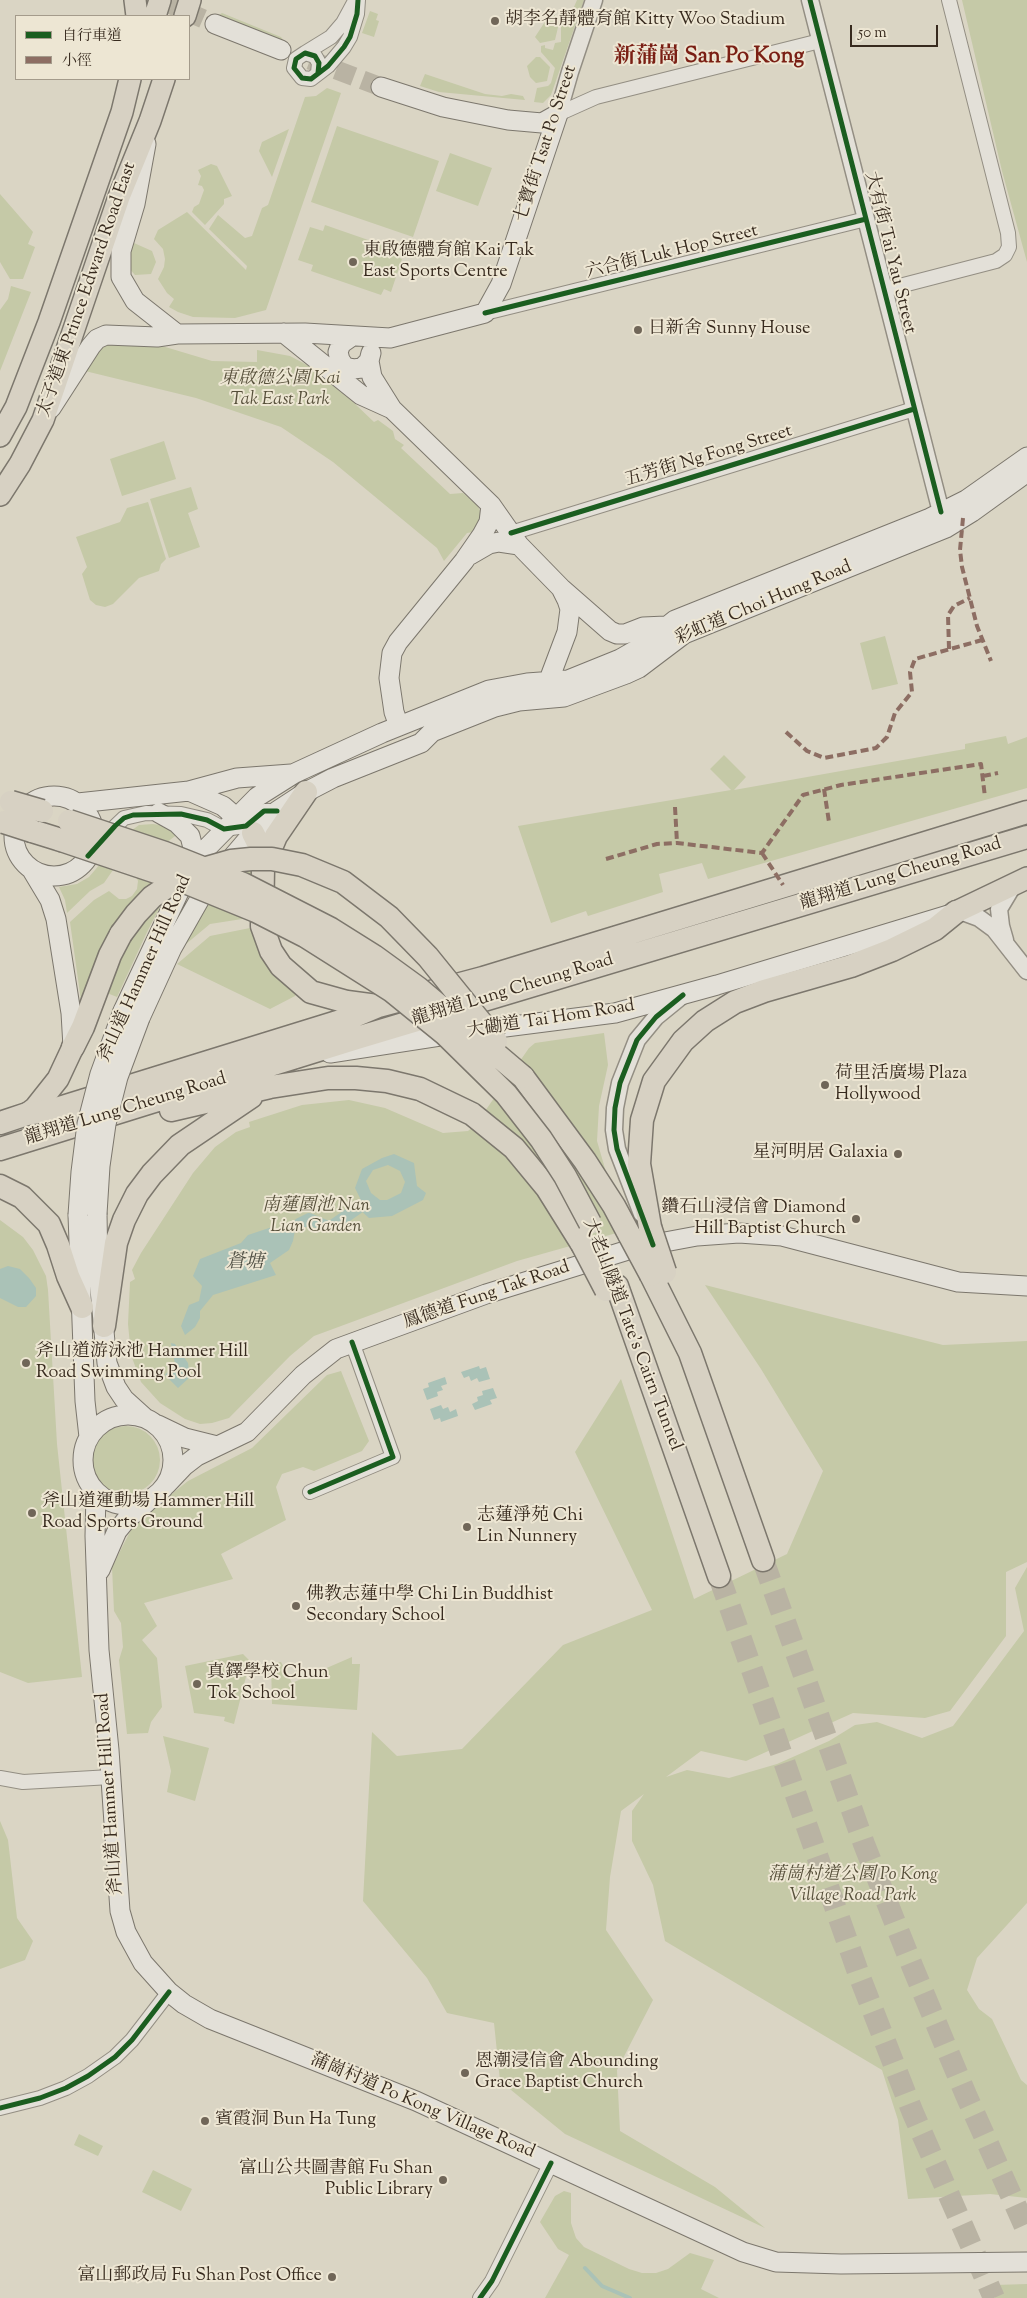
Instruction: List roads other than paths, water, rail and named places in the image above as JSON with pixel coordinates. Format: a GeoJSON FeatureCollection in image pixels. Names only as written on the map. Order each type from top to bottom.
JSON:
{"type":"FeatureCollection","features":[{"type":"Feature","properties":{"kind":"highway"},"geometry":{"type":"LineString","coordinates":[[263,868],[301,783]]}},
{"type":"Feature","properties":{"kind":"highway","name":"大老山隧道 Tate's Cairn Tunnel"},"geometry":{"type":"LineString","coordinates":[[0,798],[165,853],[243,884],[293,908],[348,939],[406,978],[443,1007],[523,1077],[585,1161],[658,1274]]}},
{"type":"Feature","properties":{"kind":"highway","name":"龍翔道 Lung Cheung Road"},"geometry":{"type":"LineString","coordinates":[[0,1123],[27,1114],[53,1110],[348,1019],[378,1006],[484,978],[1027,812]]}},
{"type":"Feature","properties":{"kind":"highway","name":"大老山隧道 Tate's Cairn Tunnel"},"geometry":{"type":"LineString","coordinates":[[0,821],[150,869],[249,908],[306,936],[392,991],[463,1051],[506,1094],[541,1139],[576,1195],[612,1288],[632,1325],[719,1576]]}},
{"type":"Feature","properties":{"kind":"highway"},"geometry":{"type":"LineString","coordinates":[[240,826],[258,845],[263,868],[262,926],[271,951],[281,966],[311,992],[347,1002],[378,1006]]}},
{"type":"Feature","properties":{"kind":"highway","name":"龍翔道 Lung Cheung Road"},"geometry":{"type":"LineString","coordinates":[[0,1149],[294,1058],[1027,837]]}},
{"type":"Feature","properties":{"kind":"highway"},"geometry":{"type":"LineString","coordinates":[[73,1048],[83,1027],[110,955],[132,918],[152,897],[180,878],[207,866],[239,860],[262,859],[282,861],[311,868],[352,888],[377,906],[410,936],[472,1009],[523,1077]]}},
{"type":"Feature","properties":{"kind":"highway"},"geometry":{"type":"LineString","coordinates":[[763,1560],[744,1502],[680,1329],[672,1291],[658,1274],[641,1186],[639,1157],[646,1106],[654,1081],[662,1068],[692,1032],[735,1002],[764,991],[852,966],[928,933],[958,912]]}},
{"type":"Feature","properties":{"kind":"highway"},"geometry":{"type":"LineString","coordinates":[[54,1132],[169,1110],[270,1087],[318,1079],[356,1078],[399,1083],[432,1093],[482,1121],[524,1158],[558,1204],[612,1288]]}},
{"type":"Feature","properties":{"kind":"highway"},"geometry":{"type":"LineString","coordinates":[[104,1326],[114,1254],[120,1232],[127,1212],[144,1184],[180,1145],[270,1087]]}},
{"type":"Feature","properties":{"kind":"highway"},"geometry":{"type":"LineString","coordinates":[[0,1186],[22,1197],[49,1224],[68,1276],[82,1307]]}},
{"type":"Feature","properties":{"kind":"main road"},"geometry":{"type":"LineString","coordinates":[[135,0],[137,15]]}},
{"type":"Feature","properties":{"kind":"main road"},"geometry":{"type":"LineString","coordinates":[[155,15],[160,0]]}},
{"type":"Feature","properties":{"kind":"main road"},"geometry":{"type":"LineString","coordinates":[[185,15],[190,0]]}},
{"type":"Feature","properties":{"kind":"main road"},"geometry":{"type":"LineString","coordinates":[[216,24],[281,50]]}},
{"type":"Feature","properties":{"kind":"main road","name":"太子道東 Prince Edward Road East"},"geometry":{"type":"LineString","coordinates":[[0,436],[16,407],[49,322],[122,112],[130,80]]}},
{"type":"Feature","properties":{"kind":"main road","name":"太子道東 Prince Edward Road East"},"geometry":{"type":"LineString","coordinates":[[0,494],[20,464],[43,420],[119,197],[150,121],[164,80]]}},
{"type":"Feature","properties":{"kind":"main road"},"geometry":{"type":"LineString","coordinates":[[381,87],[444,107],[508,120],[542,122],[558,114]]}},
{"type":"Feature","properties":{"kind":"main road","name":"七寶街 Tsat Po Street"},"geometry":{"type":"LineString","coordinates":[[485,313],[501,284],[558,114]]}},
{"type":"Feature","properties":{"kind":"main road"},"geometry":{"type":"LineString","coordinates":[[150,121],[135,204],[120,252],[121,277],[134,301],[177,334]]}},
{"type":"Feature","properties":{"kind":"main road","name":"六合街 Luk Hop Street"},"geometry":{"type":"LineString","coordinates":[[43,420],[97,339],[106,335],[158,337],[177,334],[284,333],[390,338],[485,313]]}},
{"type":"Feature","properties":{"kind":"main road"},"geometry":{"type":"LineString","coordinates":[[284,333],[325,350],[344,363],[491,505],[515,539],[561,588],[610,631],[617,634],[625,634],[643,627],[666,626]]}},
{"type":"Feature","properties":{"kind":"main road"},"geometry":{"type":"LineString","coordinates":[[284,333],[361,395],[392,408]]}},
{"type":"Feature","properties":{"kind":"main road"},"geometry":{"type":"LineString","coordinates":[[370,358],[362,368],[344,363],[338,352],[341,344],[355,337],[368,344],[370,358],[372,377],[392,408]]}},
{"type":"Feature","properties":{"kind":"main road","name":"六合街 Luk Hop Street"},"geometry":{"type":"LineString","coordinates":[[370,358],[390,338]]}},
{"type":"Feature","properties":{"kind":"main road","name":"彩虹道 Choi Hung Road"},"geometry":{"type":"LineString","coordinates":[[240,826],[257,797],[301,783],[333,778],[421,743],[432,732],[506,703],[545,691],[631,654],[666,626],[966,500],[1027,457]]}},
{"type":"Feature","properties":{"kind":"main road","name":"彩虹道 Choi Hung Road"},"geometry":{"type":"LineString","coordinates":[[240,826],[271,820],[301,783],[399,726],[489,690],[527,683],[545,691],[575,694],[626,674],[645,664],[684,634],[939,531],[963,518],[1027,472]]}},
{"type":"Feature","properties":{"kind":"main road"},"geometry":{"type":"LineString","coordinates":[[432,732],[410,731],[399,726],[394,712],[389,678],[392,653],[398,642],[464,561],[489,522],[491,505]]}},
{"type":"Feature","properties":{"kind":"main road"},"geometry":{"type":"LineString","coordinates":[[941,512],[948,517],[963,518]]}},
{"type":"Feature","properties":{"kind":"main road"},"geometry":{"type":"LineString","coordinates":[[464,561],[477,550],[489,544],[515,539]]}},
{"type":"Feature","properties":{"kind":"main road"},"geometry":{"type":"LineString","coordinates":[[545,691],[569,620],[570,609],[561,588]]}},
{"type":"Feature","properties":{"kind":"main road","name":"彩虹道 Choi Hung Road"},"geometry":{"type":"LineString","coordinates":[[32,870],[21,859],[14,842],[14,827],[19,816],[32,802],[44,797],[58,796],[78,803],[189,791],[237,778],[301,783]]}},
{"type":"Feature","properties":{"kind":"main road","name":"彩虹道 Choi Hung Road"},"geometry":{"type":"LineString","coordinates":[[189,791],[211,799],[240,826]]}},
{"type":"Feature","properties":{"kind":"main road"},"geometry":{"type":"LineString","coordinates":[[32,870],[48,876],[66,874],[81,865],[88,856],[94,840],[92,824],[84,809],[78,803]]}},
{"type":"Feature","properties":{"kind":"main road"},"geometry":{"type":"LineString","coordinates":[[159,813],[177,823],[190,836],[195,856],[193,862]]}},
{"type":"Feature","properties":{"kind":"main road","name":"斧山道 Hammer Hill Road"},"geometry":{"type":"LineString","coordinates":[[150,1421],[124,1399],[116,1387],[107,1363],[98,1268],[97,1214],[100,1166],[110,1105],[132,1014],[193,862],[240,826]]}},
{"type":"Feature","properties":{"kind":"main road","name":"斧山道 Hammer Hill Road"},"geometry":{"type":"LineString","coordinates":[[89,1437],[85,1401],[78,1215],[80,1172],[88,1124],[100,1074],[132,1014],[195,906],[218,873],[240,826]]}},
{"type":"Feature","properties":{"kind":"main road","name":"龍翔道 Lung Cheung Road"},"geometry":{"type":"LineString","coordinates":[[27,1114],[36,1108],[58,1079],[73,1048],[71,1013],[56,919],[50,900],[32,870]]}},
{"type":"Feature","properties":{"kind":"main road","name":"大磡道 Tai Hom Road"},"geometry":{"type":"LineString","coordinates":[[294,1058],[616,1013],[683,995],[958,912],[1021,881]]}},
{"type":"Feature","properties":{"kind":"main road","name":"鳳德道 Fung Tak Road"},"geometry":{"type":"LineString","coordinates":[[166,1485],[184,1466],[217,1446],[247,1432],[308,1370],[336,1349],[506,1288],[615,1253],[697,1236],[739,1233],[782,1236],[958,1282],[1027,1286]]}},
{"type":"Feature","properties":{"kind":"main road"},"geometry":{"type":"LineString","coordinates":[[150,1421],[166,1436],[172,1452],[172,1469],[166,1485],[148,1501],[134,1505],[120,1505],[107,1501],[96,1493],[84,1472],[84,1448],[89,1437],[99,1425],[113,1417],[129,1415],[150,1421],[185,1438],[217,1446]]}},
{"type":"Feature","properties":{"kind":"main road","name":"斧山道 Hammer Hill Road"},"geometry":{"type":"LineString","coordinates":[[96,1493],[100,1657],[111,1777],[120,1911],[126,1932],[143,1963],[169,1992]]}},
{"type":"Feature","properties":{"kind":"main road","name":"斧山道 Hammer Hill Road"},"geometry":{"type":"LineString","coordinates":[[97,1581],[104,1556],[117,1531],[126,1520],[148,1501]]}},
{"type":"Feature","properties":{"kind":"main road","name":"蒲崗村道 Po Kong Village Road"},"geometry":{"type":"LineString","coordinates":[[169,1992],[184,2004],[210,2019],[416,2101],[743,2252],[776,2262],[847,2264],[1027,2262]]}},
{"type":"Feature","properties":{"kind":"street"},"geometry":{"type":"LineString","coordinates":[[357,0],[355,21],[344,48],[328,66],[306,79],[295,72],[296,58],[325,42],[338,30],[357,0]]}},
{"type":"Feature","properties":{"kind":"street","name":"七寶街 Tsat Po Street"},"geometry":{"type":"LineString","coordinates":[[558,114],[594,0]]}},
{"type":"Feature","properties":{"kind":"street","name":"大有街 Tai Yau Street"},"geometry":{"type":"LineString","coordinates":[[810,0],[941,512]]}},
{"type":"Feature","properties":{"kind":"street"},"geometry":{"type":"LineString","coordinates":[[884,290],[996,261],[1005,255],[1009,247],[1008,233],[949,0]]}},
{"type":"Feature","properties":{"kind":"street"},"geometry":{"type":"LineString","coordinates":[[558,114],[596,97],[820,41]]}},
{"type":"Feature","properties":{"kind":"street"},"geometry":{"type":"LineString","coordinates":[[305,53],[312,54],[318,59],[320,66],[318,73]]}},
{"type":"Feature","properties":{"kind":"street","name":"六合街 Luk Hop Street"},"geometry":{"type":"LineString","coordinates":[[485,313],[866,219]]}},
{"type":"Feature","properties":{"kind":"street","name":"五芳街 Ng Fong Street"},"geometry":{"type":"LineString","coordinates":[[515,539],[914,409]]}},
{"type":"Feature","properties":{"kind":"street"},"geometry":{"type":"LineString","coordinates":[[88,856],[107,833],[124,818],[146,813],[181,814],[240,826]]}},
{"type":"Feature","properties":{"kind":"street"},"geometry":{"type":"LineString","coordinates":[[1006,942],[1001,926],[999,909],[1021,881]]}},
{"type":"Feature","properties":{"kind":"street"},"geometry":{"type":"LineString","coordinates":[[958,912],[983,920],[1006,942],[1027,971]]}},
{"type":"Feature","properties":{"kind":"street"},"geometry":{"type":"LineString","coordinates":[[653,1245],[617,1149],[614,1130],[615,1108],[620,1083],[637,1040],[656,1018],[683,995]]}},
{"type":"Feature","properties":{"kind":"street"},"geometry":{"type":"LineString","coordinates":[[310,1492],[393,1457],[352,1342]]}},
{"type":"Feature","properties":{"kind":"street"},"geometry":{"type":"LineString","coordinates":[[0,1778],[23,1782],[111,1777]]}},
{"type":"Feature","properties":{"kind":"street"},"geometry":{"type":"LineString","coordinates":[[0,2108],[49,2095],[88,2076],[115,2057],[132,2040],[169,1992]]}},
{"type":"Feature","properties":{"kind":"street"},"geometry":{"type":"LineString","coordinates":[[480,2298],[492,2281],[551,2163]]}},
{"type":"Feature","properties":{"kind":"water"},"geometry":{"type":"Polygon","coordinates":[[[394,1154],[414,1163],[417,1186],[426,1193],[423,1200],[392,1216],[369,1218],[358,1208],[360,1198],[355,1188],[362,1169],[394,1154]],[[388,1165],[373,1170],[366,1181],[371,1193],[380,1200],[387,1200],[401,1193],[405,1182],[400,1171],[388,1165]]]}},
{"type":"Feature","properties":{"kind":"water","name":"蒼塘"},"geometry":{"type":"Polygon","coordinates":[[[298,1221],[300,1226],[295,1230],[289,1250],[270,1263],[276,1275],[213,1295],[200,1311],[200,1318],[195,1327],[185,1335],[181,1326],[189,1305],[199,1301],[202,1286],[193,1276],[200,1259],[241,1243],[248,1235],[272,1227],[277,1232],[286,1231],[298,1221]]]}},
{"type":"Feature","properties":{"kind":"water"},"geometry":{"type":"Polygon","coordinates":[[[8,1266],[20,1269],[36,1288],[36,1296],[26,1307],[18,1307],[0,1298],[0,1269],[8,1266]]]}},
{"type":"Feature","properties":{"kind":"water"},"geometry":{"type":"Polygon","coordinates":[[[171,1343],[175,1344],[188,1363],[190,1377],[178,1388],[165,1375],[175,1364],[171,1343]]]}},
{"type":"Feature","properties":{"kind":"water"},"geometry":{"type":"Polygon","coordinates":[[[479,1366],[480,1369],[486,1367],[490,1379],[479,1382],[477,1378],[471,1381],[469,1376],[464,1378],[461,1372],[479,1366]]]}},
{"type":"Feature","properties":{"kind":"water"},"geometry":{"type":"Polygon","coordinates":[[[445,1377],[447,1384],[441,1386],[443,1390],[437,1392],[438,1396],[427,1400],[423,1389],[429,1387],[428,1383],[445,1377]]]}},
{"type":"Feature","properties":{"kind":"water"},"geometry":{"type":"Polygon","coordinates":[[[493,1388],[497,1398],[490,1400],[492,1404],[475,1410],[472,1404],[478,1401],[477,1397],[483,1395],[482,1391],[493,1388]]]}},
{"type":"Feature","properties":{"kind":"water"},"geometry":{"type":"Polygon","coordinates":[[[441,1405],[443,1409],[448,1407],[450,1412],[456,1409],[458,1416],[441,1422],[440,1418],[434,1420],[430,1409],[441,1405]]]}},
{"type":"Feature","properties":{"kind":"waterway"},"geometry":{"type":"LineString","coordinates":[[299,1224],[309,1219],[326,1226],[332,1226],[358,1208]]}},
{"type":"Feature","properties":{"kind":"waterway"},"geometry":{"type":"LineString","coordinates":[[585,2268],[602,2286],[630,2298]]}},
{"type":"Feature","properties":{"kind":"tunnel"},"geometry":{"type":"LineString","coordinates":[[160,0],[215,24]]}},
{"type":"Feature","properties":{"kind":"tunnel"},"geometry":{"type":"LineString","coordinates":[[310,60],[381,87]]}},
{"type":"Feature","properties":{"kind":"tunnel"},"geometry":{"type":"LineString","coordinates":[[763,1560],[864,1844],[966,2095],[1027,2231]]}},
{"type":"Feature","properties":{"kind":"tunnel"},"geometry":{"type":"LineString","coordinates":[[719,1576],[859,1975],[913,2113],[994,2298]]}},
{"type":"Feature","properties":{"kind":"place","name":"胡李名靜體育館 Kitty Woo Stadium"},"geometry":{"type":"Point","coordinates":[495,21]}},
{"type":"Feature","properties":{"kind":"place","name":"東啟德體育館 Kai Tak East Sports Centre"},"geometry":{"type":"Point","coordinates":[353,262]}},
{"type":"Feature","properties":{"kind":"place","name":"日新舍 Sunny House"},"geometry":{"type":"Point","coordinates":[638,330]}},
{"type":"Feature","properties":{"kind":"place","name":"荷里活廣場 Plaza Hollywood"},"geometry":{"type":"Point","coordinates":[825,1085]}},
{"type":"Feature","properties":{"kind":"place","name":"星河明居 Galaxia"},"geometry":{"type":"Point","coordinates":[898,1154]}},
{"type":"Feature","properties":{"kind":"place","name":"鑽石山浸信會 Diamond Hill Baptist Church"},"geometry":{"type":"Point","coordinates":[856,1219]}},
{"type":"Feature","properties":{"kind":"place","name":"斧山道游泳池 Hammer Hill Road Swimming Pool"},"geometry":{"type":"Point","coordinates":[26,1363]}},
{"type":"Feature","properties":{"kind":"place","name":"斧山道運動場 Hammer Hill Road Sports Ground"},"geometry":{"type":"Point","coordinates":[32,1513]}},
{"type":"Feature","properties":{"kind":"place","name":"志蓮淨苑 Chi Lin Nunnery"},"geometry":{"type":"Point","coordinates":[467,1527]}},
{"type":"Feature","properties":{"kind":"place","name":"佛教志蓮中學 Chi Lin Buddhist Secondary School"},"geometry":{"type":"Point","coordinates":[296,1606]}},
{"type":"Feature","properties":{"kind":"place","name":"真鐸學校 Chun Tok School"},"geometry":{"type":"Point","coordinates":[197,1684]}},
{"type":"Feature","properties":{"kind":"place","name":"恩潮浸信會 Abounding Grace Baptist Church"},"geometry":{"type":"Point","coordinates":[465,2073]}},
{"type":"Feature","properties":{"kind":"place","name":"賓霞洞 Bun Ha Tung"},"geometry":{"type":"Point","coordinates":[205,2121]}},
{"type":"Feature","properties":{"kind":"place","name":"富山公共圖書館 Fu Shan Public Library"},"geometry":{"type":"Point","coordinates":[443,2180]}},
{"type":"Feature","properties":{"kind":"place","name":"富山郵政局 Fu Shan Post Office"},"geometry":{"type":"Point","coordinates":[332,2277]}},
{"type":"Feature","properties":{"kind":"district","name":"新蒲崗 San Po Kong"},"geometry":{"type":"Point","coordinates":[709,58]}},
{"type":"Feature","properties":{"kind":"park label","name":"東啟德公園 Kai Tak East Park"},"geometry":{"type":"Point","coordinates":[280,390]}},
{"type":"Feature","properties":{"kind":"park label","name":"南蓮園池 Nan Lian Garden"},"geometry":{"type":"Point","coordinates":[316,1217]}},
{"type":"Feature","properties":{"kind":"park label","name":"蒲崗村道公園 Po Kong Village Road Park"},"geometry":{"type":"Point","coordinates":[853,1886]}}]}
